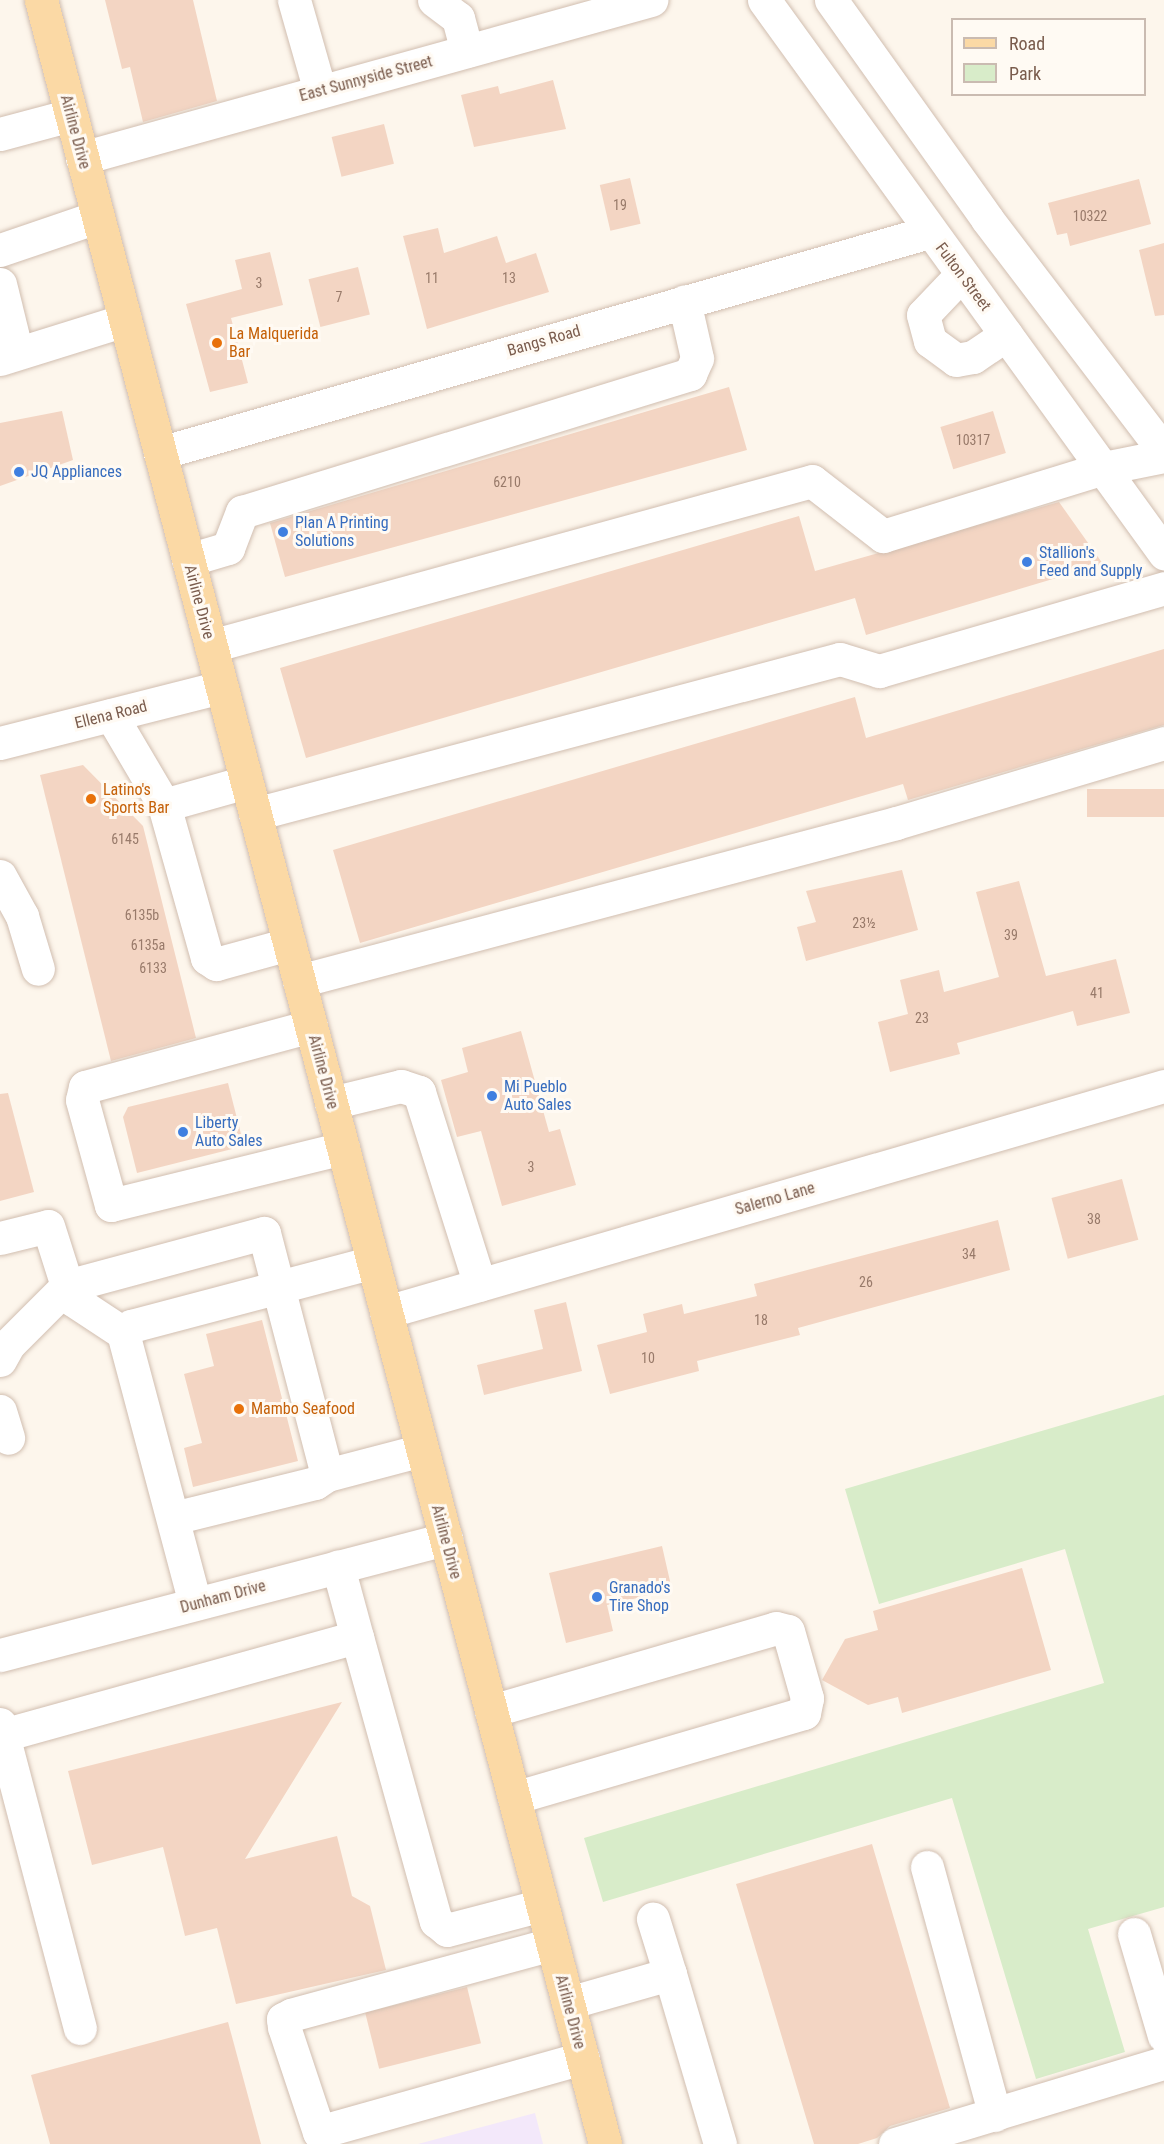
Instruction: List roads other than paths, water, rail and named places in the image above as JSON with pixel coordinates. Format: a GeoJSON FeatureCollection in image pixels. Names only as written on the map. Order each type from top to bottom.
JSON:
{"type":"FeatureCollection","features":[{"type":"Feature","properties":{"kind":"main road","name":"Airline Drive"},"geometry":{"type":"LineString","coordinates":[[40,0],[583,2058],[600,2142]]}},
{"type":"Feature","properties":{"kind":"street"},"geometry":{"type":"LineString","coordinates":[[294,0],[320,91]]}},
{"type":"Feature","properties":{"kind":"street"},"geometry":{"type":"LineString","coordinates":[[434,0],[458,18],[467,51]]}},
{"type":"Feature","properties":{"kind":"street","name":"East Sunnyside Street"},"geometry":{"type":"LineString","coordinates":[[82,158],[651,0]]}},
{"type":"Feature","properties":{"kind":"street","name":"Fulton Street"},"geometry":{"type":"LineString","coordinates":[[764,0],[929,232],[1164,553]]}},
{"type":"Feature","properties":{"kind":"street"},"geometry":{"type":"LineString","coordinates":[[831,0],[987,219],[1164,451]]}},
{"type":"Feature","properties":{"kind":"street"},"geometry":{"type":"LineString","coordinates":[[0,134],[71,115]]}},
{"type":"Feature","properties":{"kind":"street"},"geometry":{"type":"LineString","coordinates":[[0,250],[97,217]]}},
{"type":"Feature","properties":{"kind":"street","name":"Bangs Road"},"geometry":{"type":"LineString","coordinates":[[160,453],[929,232]]}},
{"type":"Feature","properties":{"kind":"street"},"geometry":{"type":"LineString","coordinates":[[961,275],[923,315],[930,341],[956,360],[974,357],[1006,335]]}},
{"type":"Feature","properties":{"kind":"street"},"geometry":{"type":"LineString","coordinates":[[0,285],[8,356],[125,320]]}},
{"type":"Feature","properties":{"kind":"street"},"geometry":{"type":"LineString","coordinates":[[188,560],[228,548],[242,512],[690,374],[697,358],[684,301]]}},
{"type":"Feature","properties":{"kind":"street"},"geometry":{"type":"LineString","coordinates":[[211,646],[812,481],[883,536],[1104,468],[1164,456]]}},
{"type":"Feature","properties":{"kind":"street"},"geometry":{"type":"LineString","coordinates":[[255,814],[840,659],[879,671],[1164,588]]}},
{"type":"Feature","properties":{"kind":"street","name":"Ellena Road"},"geometry":{"type":"LineString","coordinates":[[0,743],[221,687]]}},
{"type":"Feature","properties":{"kind":"street"},"geometry":{"type":"LineString","coordinates":[[111,715],[164,805],[207,958],[216,964],[289,944]]}},
{"type":"Feature","properties":{"kind":"street"},"geometry":{"type":"LineString","coordinates":[[299,981],[896,823],[1164,743]]}},
{"type":"Feature","properties":{"kind":"street"},"geometry":{"type":"LineString","coordinates":[[164,805],[246,782]]}},
{"type":"Feature","properties":{"kind":"street"},"geometry":{"type":"LineString","coordinates":[[0,876],[22,916],[38,969]]}},
{"type":"Feature","properties":{"kind":"street"},"geometry":{"type":"LineString","coordinates":[[311,1026],[85,1087],[82,1100],[111,1205],[343,1148]]}},
{"type":"Feature","properties":{"kind":"street"},"geometry":{"type":"LineString","coordinates":[[331,1103],[401,1086],[419,1092],[480,1285]]}},
{"type":"Feature","properties":{"kind":"street","name":"Salerno Lane"},"geometry":{"type":"LineString","coordinates":[[386,1312],[1164,1086]]}},
{"type":"Feature","properties":{"kind":"street"},"geometry":{"type":"LineString","coordinates":[[0,1238],[48,1226],[73,1300],[123,1333],[195,1604]]}},
{"type":"Feature","properties":{"kind":"street"},"geometry":{"type":"LineString","coordinates":[[0,1360],[67,1286],[264,1233],[327,1475]]}},
{"type":"Feature","properties":{"kind":"street"},"geometry":{"type":"LineString","coordinates":[[123,1333],[131,1326],[373,1262]]}},
{"type":"Feature","properties":{"kind":"street"},"geometry":{"type":"LineString","coordinates":[[174,1518],[315,1483],[327,1475],[422,1450]]}},
{"type":"Feature","properties":{"kind":"street","name":"Dunham Drive"},"geometry":{"type":"LineString","coordinates":[[0,1655],[446,1539]]}},
{"type":"Feature","properties":{"kind":"street"},"geometry":{"type":"LineString","coordinates":[[338,1567],[436,1921],[447,1930],[542,1905]]}},
{"type":"Feature","properties":{"kind":"street"},"geometry":{"type":"LineString","coordinates":[[491,1711],[776,1628],[788,1631],[807,1698],[804,1713],[514,1798]]}},
{"type":"Feature","properties":{"kind":"street"},"geometry":{"type":"LineString","coordinates":[[80,2028],[1,1730],[357,1637]]}},
{"type":"Feature","properties":{"kind":"street"},"geometry":{"type":"LineString","coordinates":[[927,1867],[995,2115]]}},
{"type":"Feature","properties":{"kind":"street"},"geometry":{"type":"LineString","coordinates":[[653,1919],[720,2144]]}},
{"type":"Feature","properties":{"kind":"street"},"geometry":{"type":"LineString","coordinates":[[1134,1934],[1164,2036]]}},
{"type":"Feature","properties":{"kind":"street"},"geometry":{"type":"LineString","coordinates":[[552,1944],[291,2015],[283,2019],[284,2027],[319,2132],[583,2058]]}},
{"type":"Feature","properties":{"kind":"street"},"geometry":{"type":"LineString","coordinates":[[568,2003],[670,1974]]}},
{"type":"Feature","properties":{"kind":"street"},"geometry":{"type":"LineString","coordinates":[[895,2144],[1164,2063]]}},
{"type":"Feature","properties":{"kind":"place","name":"La Malquerida Bar"},"geometry":{"type":"Point","coordinates":[217,343]}},
{"type":"Feature","properties":{"kind":"place","name":"JQ Appliances"},"geometry":{"type":"Point","coordinates":[19,472]}},
{"type":"Feature","properties":{"kind":"place","name":"Plan A Printing Solutions"},"geometry":{"type":"Point","coordinates":[283,532]}},
{"type":"Feature","properties":{"kind":"place","name":"Stallion's Feed and Supply"},"geometry":{"type":"Point","coordinates":[1027,562]}},
{"type":"Feature","properties":{"kind":"place","name":"Latino's Sports Bar"},"geometry":{"type":"Point","coordinates":[91,799]}},
{"type":"Feature","properties":{"kind":"place","name":"Mi Pueblo Auto Sales"},"geometry":{"type":"Point","coordinates":[492,1096]}},
{"type":"Feature","properties":{"kind":"place","name":"Liberty Auto Sales"},"geometry":{"type":"Point","coordinates":[183,1132]}},
{"type":"Feature","properties":{"kind":"place","name":"Mambo Seafood"},"geometry":{"type":"Point","coordinates":[239,1409]}},
{"type":"Feature","properties":{"kind":"place","name":"Granado's Tire Shop"},"geometry":{"type":"Point","coordinates":[597,1597]}}]}
